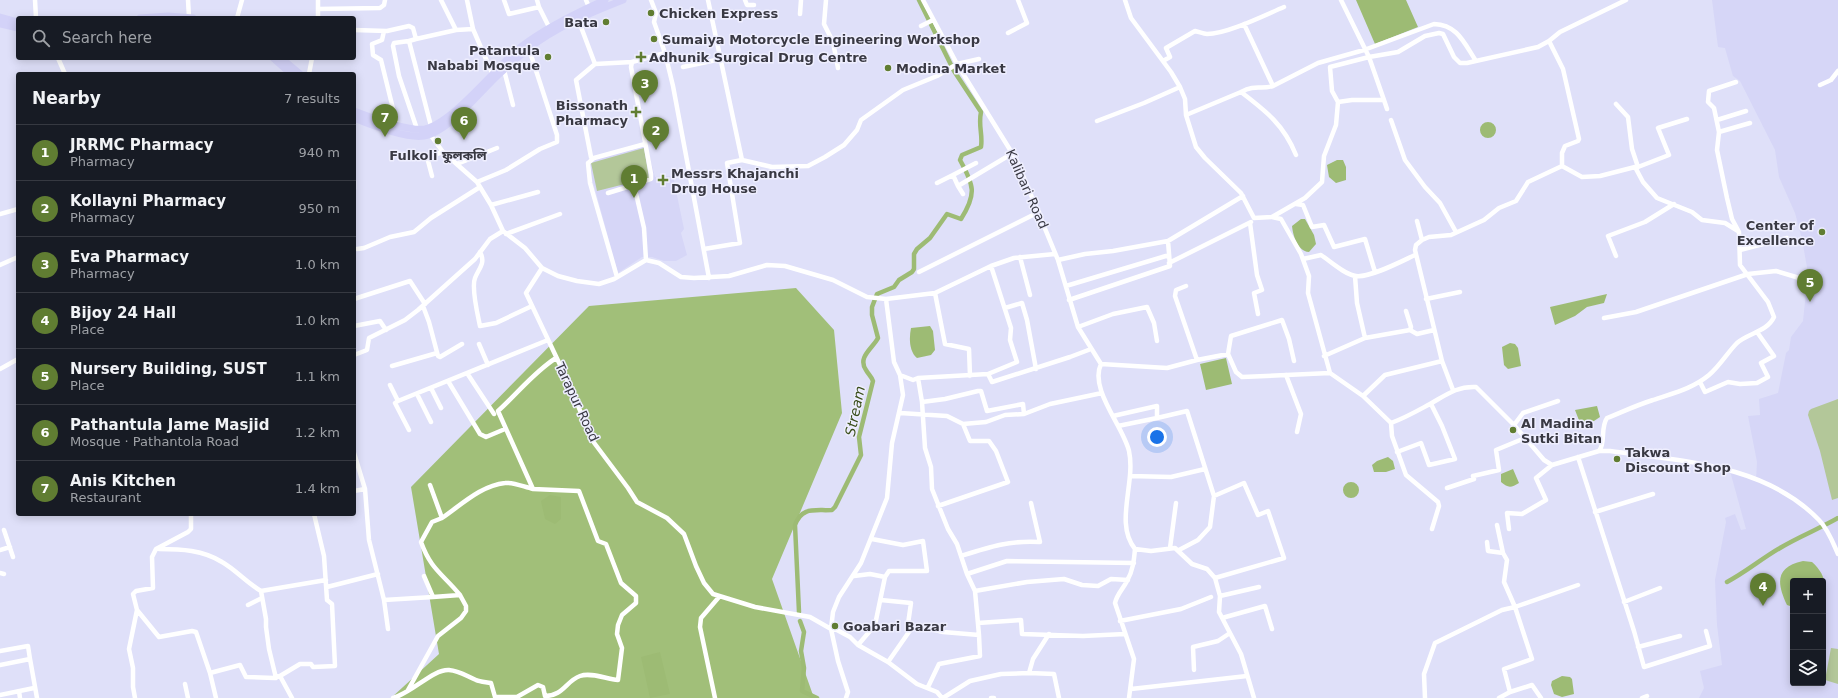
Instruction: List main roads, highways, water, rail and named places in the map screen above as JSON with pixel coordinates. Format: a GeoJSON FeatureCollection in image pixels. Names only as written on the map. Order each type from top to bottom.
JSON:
{"type":"FeatureCollection","features":[{"type":"Feature","properties":{"kind":"main road"},"geometry":{"type":"LineString","coordinates":[[356,112],[397,125],[424,128],[443,121],[529,48],[587,4],[605,0]]}},
{"type":"Feature","properties":{"kind":"main road"},"geometry":{"type":"LineString","coordinates":[[356,119],[406,135],[419,137],[430,135],[454,119],[484,85],[492,73],[522,46],[551,31],[618,1]]}},
{"type":"Feature","properties":{"kind":"main road"},"geometry":{"type":"LineString","coordinates":[[0,17],[16,21]]}},
{"type":"Feature","properties":{"kind":"main road"},"geometry":{"type":"LineString","coordinates":[[0,24],[16,28]]}},
{"type":"Feature","properties":{"kind":"main road"},"geometry":{"type":"LineString","coordinates":[[275,60],[289,72]]}},
{"type":"Feature","properties":{"kind":"main road"},"geometry":{"type":"LineString","coordinates":[[283,60],[298,72]]}},
{"type":"Feature","properties":{"kind":"waterway","name":"Stream"},"geometry":{"type":"LineString","coordinates":[[799,612],[795,525],[801,515],[805,512],[815,510],[832,510],[835,507],[861,455],[859,437],[873,381],[863,361],[878,338],[872,315],[872,307],[877,294],[894,287],[899,280],[912,272],[914,269],[914,254],[917,249],[930,238],[947,214],[961,219],[970,203],[972,190],[971,183],[960,160],[962,155],[981,147],[981,112],[954,71],[919,0]]}},
{"type":"Feature","properties":{"kind":"waterway"},"geometry":{"type":"LineString","coordinates":[[1727,582],[1773,552],[1838,518]]}},
{"type":"Feature","properties":{"kind":"waterway"},"geometry":{"type":"LineString","coordinates":[[800,621],[804,632],[801,651],[804,668],[802,691],[817,698]]}},
{"type":"Feature","properties":{"kind":"place","name":"Chicken Express"},"geometry":{"type":"Point","coordinates":[651,13]}},
{"type":"Feature","properties":{"kind":"place","name":"Bata"},"geometry":{"type":"Point","coordinates":[606,22]}},
{"type":"Feature","properties":{"kind":"place","name":"Sumaiya Motorcycle Engineering Workshop"},"geometry":{"type":"Point","coordinates":[654,39]}},
{"type":"Feature","properties":{"kind":"place","name":"Patantula Nababi Mosque"},"geometry":{"type":"Point","coordinates":[548,57]}},
{"type":"Feature","properties":{"kind":"place","name":"Adhunik Surgical Drug Centre"},"geometry":{"type":"Point","coordinates":[641,57]}},
{"type":"Feature","properties":{"kind":"place","name":"Modina Market"},"geometry":{"type":"Point","coordinates":[888,68]}},
{"type":"Feature","properties":{"kind":"place","name":"Eva Pharmacy"},"geometry":{"type":"Point","coordinates":[645,103]}},
{"type":"Feature","properties":{"kind":"place","name":"Bissonath Pharmacy"},"geometry":{"type":"Point","coordinates":[636,112]}},
{"type":"Feature","properties":{"kind":"place","name":"Anis Kitchen"},"geometry":{"type":"Point","coordinates":[385,137]}},
{"type":"Feature","properties":{"kind":"place","name":"Pathantula Jame Masjid"},"geometry":{"type":"Point","coordinates":[464,140]}},
{"type":"Feature","properties":{"kind":"place","name":"Fulkoli ফুলকলি"},"geometry":{"type":"Point","coordinates":[438,141]}},
{"type":"Feature","properties":{"kind":"place","name":"Kollayni Pharmacy"},"geometry":{"type":"Point","coordinates":[656,150]}},
{"type":"Feature","properties":{"kind":"place","name":"Messrs Khajanchi Drug House"},"geometry":{"type":"Point","coordinates":[663,180]}},
{"type":"Feature","properties":{"kind":"place","name":"JRRMC Pharmacy"},"geometry":{"type":"Point","coordinates":[634,198]}},
{"type":"Feature","properties":{"kind":"place","name":"Center of Excellence"},"geometry":{"type":"Point","coordinates":[1822,232]}},
{"type":"Feature","properties":{"kind":"place","name":"Nursery Building, SUST"},"geometry":{"type":"Point","coordinates":[1810,302]}},
{"type":"Feature","properties":{"kind":"place","name":"Al Madina Sutki Bitan"},"geometry":{"type":"Point","coordinates":[1513,430]}},
{"type":"Feature","properties":{"kind":"place","name":"Takwa Discount Shop"},"geometry":{"type":"Point","coordinates":[1617,459]}},
{"type":"Feature","properties":{"kind":"place","name":"Bijoy 24 Hall"},"geometry":{"type":"Point","coordinates":[1763,606]}},
{"type":"Feature","properties":{"kind":"place","name":"Goabari Bazar"},"geometry":{"type":"Point","coordinates":[835,626]}}]}
